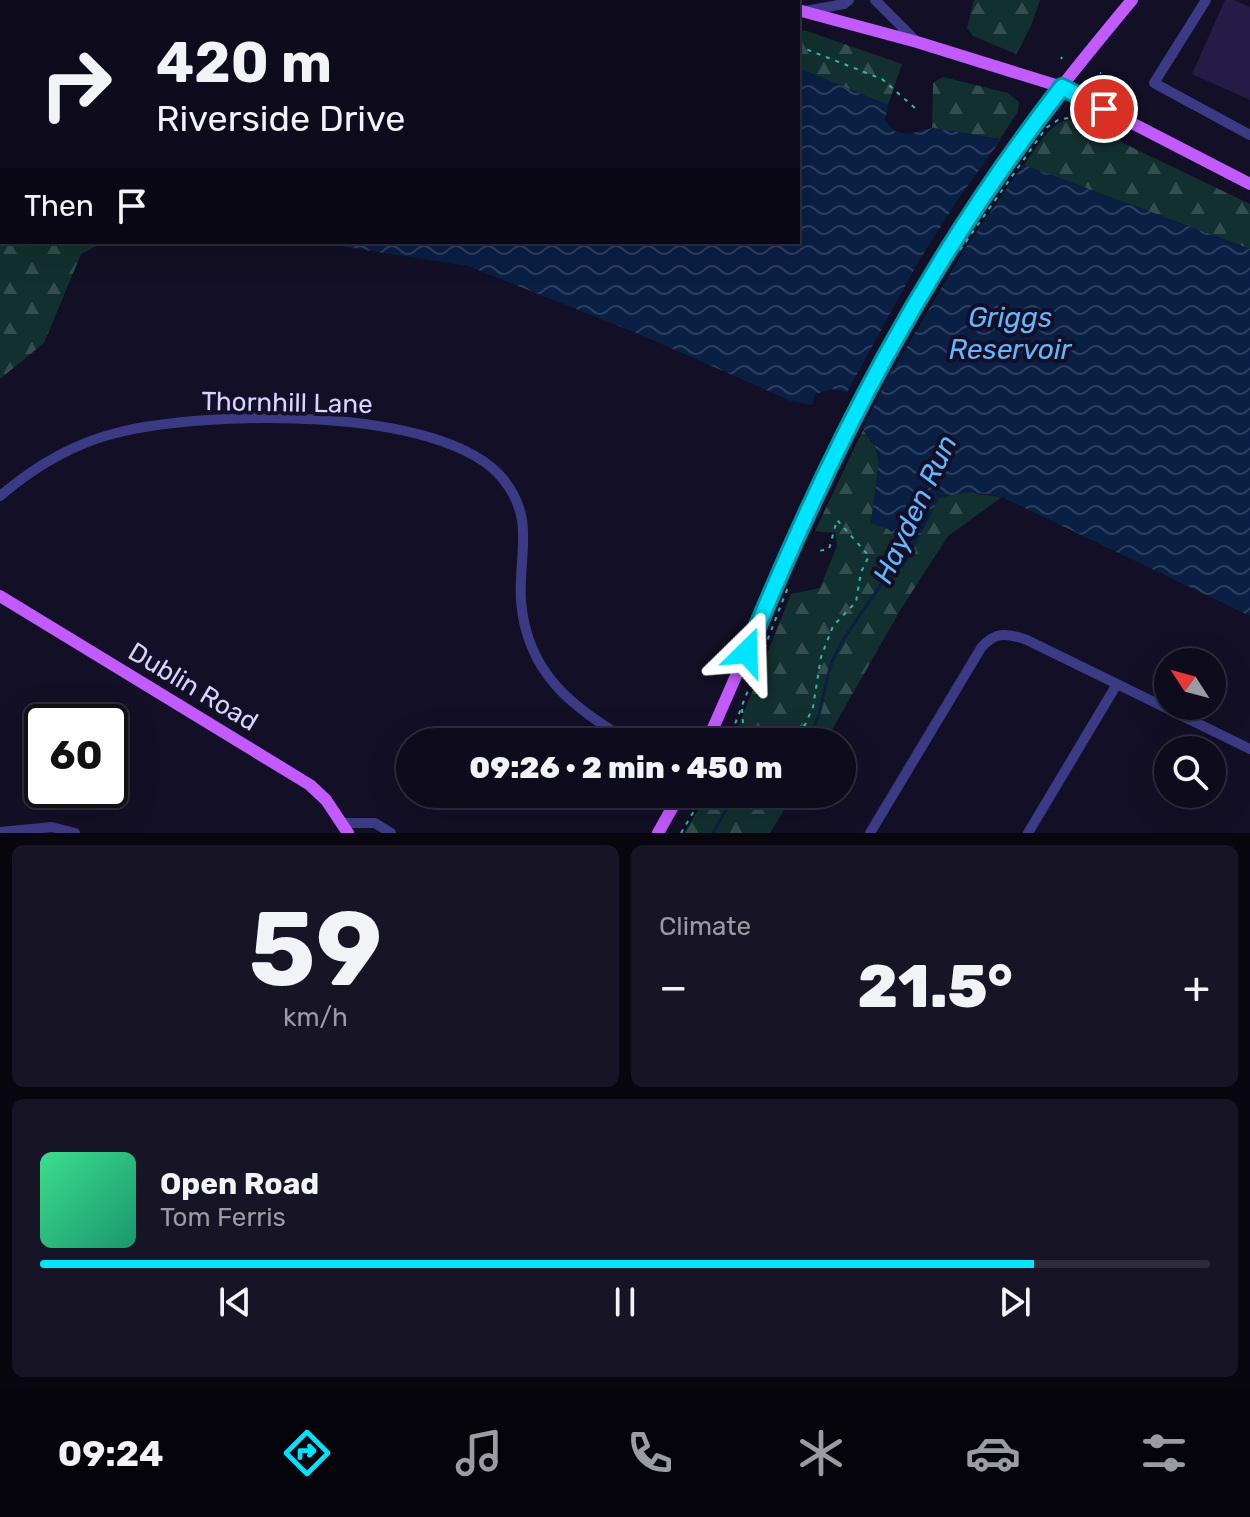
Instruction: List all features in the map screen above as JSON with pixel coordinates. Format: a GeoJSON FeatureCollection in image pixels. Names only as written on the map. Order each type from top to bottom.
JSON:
{"type":"FeatureCollection","features":[{"type":"Feature","properties":{"kind":"main road"},"geometry":{"type":"LineString","coordinates":[[713,728],[833,455],[932,274],[976,204],[1030,139],[1062,87],[1132,0]]}},
{"type":"Feature","properties":{"kind":"main road"},"geometry":{"type":"LineString","coordinates":[[801,11],[917,42],[1062,87],[1250,184]]}},
{"type":"Feature","properties":{"kind":"main road","name":"Dublin Road"},"geometry":{"type":"LineString","coordinates":[[0,596],[310,785],[345,828]]}},
{"type":"Feature","properties":{"kind":"main road"},"geometry":{"type":"LineString","coordinates":[[658,833],[672,808]]}},
{"type":"Feature","properties":{"kind":"street"},"geometry":{"type":"LineString","coordinates":[[801,11],[844,4],[849,0]]}},
{"type":"Feature","properties":{"kind":"street"},"geometry":{"type":"LineString","coordinates":[[875,0],[917,42]]}},
{"type":"Feature","properties":{"kind":"street"},"geometry":{"type":"LineString","coordinates":[[1206,0],[1154,83],[1250,135]]}},
{"type":"Feature","properties":{"kind":"street","name":"Thornhill Lane"},"geometry":{"type":"LineString","coordinates":[[0,496],[37,468],[86,443],[114,433],[176,423],[277,419],[354,423],[401,430],[456,448],[481,460],[501,477],[516,499],[524,526],[521,600],[527,633],[542,670],[575,706],[609,728]]}},
{"type":"Feature","properties":{"kind":"street"},"geometry":{"type":"LineString","coordinates":[[870,833],[981,648],[988,639],[999,634],[1027,640],[1250,749]]}},
{"type":"Feature","properties":{"kind":"street"},"geometry":{"type":"LineString","coordinates":[[1028,833],[1117,684]]}},
{"type":"Feature","properties":{"kind":"street"},"geometry":{"type":"LineString","coordinates":[[345,828],[375,823],[391,833]]}},
{"type":"Feature","properties":{"kind":"street"},"geometry":{"type":"LineString","coordinates":[[0,832],[52,827],[75,833]]}},
{"type":"Feature","properties":{"kind":"path"},"geometry":{"type":"LineString","coordinates":[[800,47],[882,79],[916,109]]}},
{"type":"Feature","properties":{"kind":"path"},"geometry":{"type":"LineString","coordinates":[[956,256],[1030,139],[1052,123],[1074,117]]}},
{"type":"Feature","properties":{"kind":"path"},"geometry":{"type":"LineString","coordinates":[[796,728],[805,725],[813,707],[821,657],[833,626],[856,602],[861,572],[869,556],[837,520],[829,549],[818,551]]}},
{"type":"Feature","properties":{"kind":"path"},"geometry":{"type":"LineString","coordinates":[[733,728],[789,584]]}},
{"type":"Feature","properties":{"kind":"path"},"geometry":{"type":"LineString","coordinates":[[741,708],[744,717],[742,728]]}},
{"type":"Feature","properties":{"kind":"path"},"geometry":{"type":"LineString","coordinates":[[681,833],[696,808]]}},
{"type":"Feature","properties":{"kind":"green space"},"geometry":{"type":"Polygon","coordinates":[[[974,0],[1040,0],[1016,54],[973,36],[967,28],[974,0]]]}},
{"type":"Feature","properties":{"kind":"green space"},"geometry":{"type":"Polygon","coordinates":[[[800,31],[902,64],[888,105],[800,69],[800,31]]]}},
{"type":"Feature","properties":{"kind":"green space"},"geometry":{"type":"Polygon","coordinates":[[[943,77],[1008,93],[1019,102],[1018,111],[1000,139],[932,128],[933,83],[943,77]]]}},
{"type":"Feature","properties":{"kind":"green space"},"geometry":{"type":"Polygon","coordinates":[[[1068,120],[1077,121],[1250,204],[1250,249],[1024,165],[1048,132],[1068,120]]]}},
{"type":"Feature","properties":{"kind":"green space"},"geometry":{"type":"Polygon","coordinates":[[[0,244],[100,244],[81,254],[44,343],[0,379],[0,244]]]}},
{"type":"Feature","properties":{"kind":"green space"},"geometry":{"type":"Polygon","coordinates":[[[863,430],[875,446],[879,462],[871,523],[887,528],[895,535],[889,560],[923,529],[939,498],[962,492],[1002,497],[948,536],[901,609],[833,728],[738,728],[791,594],[820,588],[837,546],[835,533],[815,531],[863,430]]]}},
{"type":"Feature","properties":{"kind":"green space"},"geometry":{"type":"Polygon","coordinates":[[[699,808],[785,808],[770,833],[684,833],[699,808]]]}},
{"type":"Feature","properties":{"kind":"water","name":"Griggs Reservoir"},"geometry":{"type":"Polygon","coordinates":[[[800,69],[888,105],[885,121],[894,131],[909,134],[932,128],[1000,139],[1024,165],[1250,249],[1250,616],[1002,497],[986,494],[963,493],[939,498],[907,562],[893,564],[889,560],[895,535],[887,528],[871,524],[879,462],[875,446],[858,421],[860,395],[832,389],[815,394],[812,405],[791,401],[639,334],[468,266],[327,244],[800,244],[800,69]]]}},
{"type":"Feature","properties":{"kind":"pier"},"geometry":{"type":"Polygon","coordinates":[[[1003,137],[1026,161],[966,247],[888,378],[860,433],[854,421],[856,398],[845,396],[920,259],[1003,137]]]}},
{"type":"Feature","properties":{"kind":"building"},"geometry":{"type":"Polygon","coordinates":[[[1225,0],[1234,0],[1250,7],[1250,100],[1192,74],[1225,0]]]}},
{"type":"Feature","properties":{"kind":"waterway","name":"Hayden Run"},"geometry":{"type":"LineString","coordinates":[[813,728],[835,655],[894,562]]}},
{"type":"Feature","properties":{"kind":"waterway","name":"Hayden Run"},"geometry":{"type":"LineString","coordinates":[[713,833],[727,808]]}},
{"type":"Feature","properties":{"kind":"route"},"geometry":{"type":"LineString","coordinates":[[747,652],[780,571],[856,408],[932,274],[976,204],[1062,87],[1104,109]]}}]}
